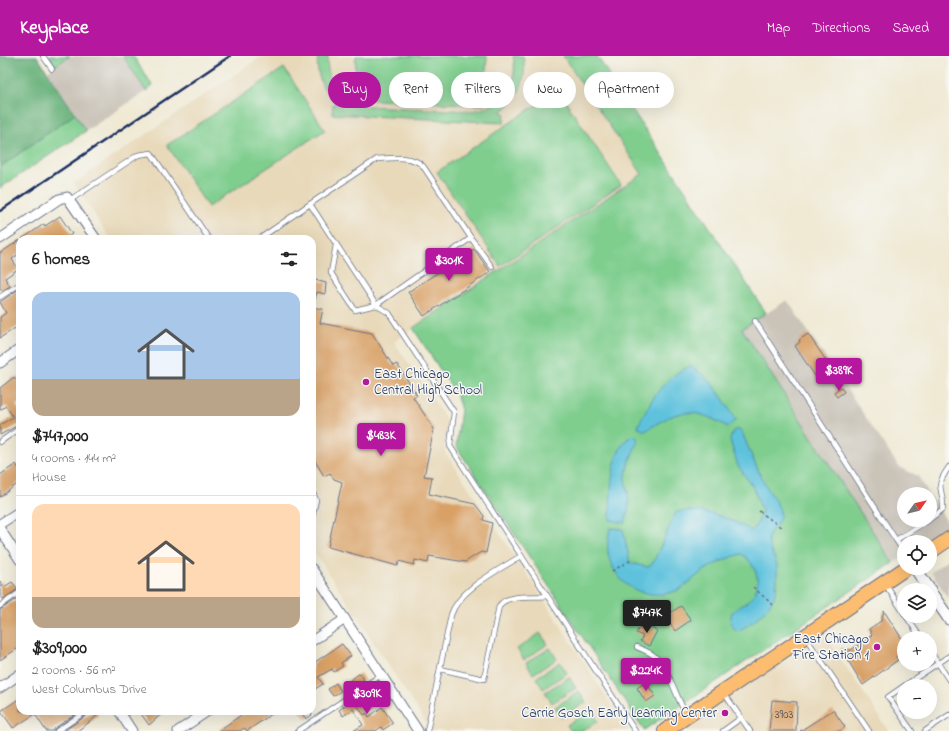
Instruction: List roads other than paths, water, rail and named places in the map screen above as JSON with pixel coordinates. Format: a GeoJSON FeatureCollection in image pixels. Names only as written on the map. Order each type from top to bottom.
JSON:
{"type":"FeatureCollection","features":[{"type":"Feature","properties":{"kind":"main road"},"geometry":{"type":"LineString","coordinates":[[937,547],[949,539]]}},
{"type":"Feature","properties":{"kind":"main road"},"geometry":{"type":"LineString","coordinates":[[665,731],[897,574]]}},
{"type":"Feature","properties":{"kind":"street"},"geometry":{"type":"LineString","coordinates":[[0,239],[59,199],[70,199],[90,235]]}},
{"type":"Feature","properties":{"kind":"street"},"geometry":{"type":"LineString","coordinates":[[0,363],[16,352]]}},
{"type":"Feature","properties":{"kind":"street"},"geometry":{"type":"LineString","coordinates":[[0,524],[16,514]]}},
{"type":"Feature","properties":{"kind":"street"},"geometry":{"type":"LineString","coordinates":[[0,529],[16,554]]}},
{"type":"Feature","properties":{"kind":"street"},"geometry":{"type":"LineString","coordinates":[[316,575],[418,731]]}},
{"type":"Feature","properties":{"kind":"street"},"geometry":{"type":"LineString","coordinates":[[937,601],[949,619]]}},
{"type":"Feature","properties":{"kind":"street"},"geometry":{"type":"LineString","coordinates":[[316,638],[345,619]]}},
{"type":"Feature","properties":{"kind":"street"},"geometry":{"type":"LineString","coordinates":[[0,688],[16,677]]}},
{"type":"Feature","properties":{"kind":"street"},"geometry":{"type":"LineString","coordinates":[[122,715],[132,731]]}},
{"type":"Feature","properties":{"kind":"street"},"geometry":{"type":"LineString","coordinates":[[178,731],[202,715]]}},
{"type":"Feature","properties":{"kind":"lane"},"geometry":{"type":"LineString","coordinates":[[43,56],[52,69]]}},
{"type":"Feature","properties":{"kind":"lane"},"geometry":{"type":"LineString","coordinates":[[70,199],[138,155],[151,154],[206,235]]}},
{"type":"Feature","properties":{"kind":"lane"},"geometry":{"type":"LineString","coordinates":[[265,235],[377,159],[388,158],[414,160],[423,166],[492,267]]}},
{"type":"Feature","properties":{"kind":"lane"},"geometry":{"type":"LineString","coordinates":[[310,204],[376,305],[389,314],[454,412],[450,446],[635,731]]}},
{"type":"Feature","properties":{"kind":"lane"},"geometry":{"type":"LineString","coordinates":[[336,245],[331,273],[355,310],[376,305],[471,238]]}},
{"type":"Feature","properties":{"kind":"lane"},"geometry":{"type":"LineString","coordinates":[[0,297],[16,287]]}},
{"type":"Feature","properties":{"kind":"lane"},"geometry":{"type":"LineString","coordinates":[[755,321],[896,540],[917,527]]}},
{"type":"Feature","properties":{"kind":"lane"},"geometry":{"type":"LineString","coordinates":[[0,442],[16,431]]}},
{"type":"Feature","properties":{"kind":"lane"},"geometry":{"type":"LineString","coordinates":[[937,514],[943,509],[944,500],[939,486],[941,479],[949,467]]}},
{"type":"Feature","properties":{"kind":"lane"},"geometry":{"type":"LineString","coordinates":[[427,731],[451,615],[456,603],[464,594],[521,556]]}},
{"type":"Feature","properties":{"kind":"lane"},"geometry":{"type":"LineString","coordinates":[[884,583],[897,602]]}},
{"type":"Feature","properties":{"kind":"lane"},"geometry":{"type":"LineString","coordinates":[[0,606],[16,595]]}},
{"type":"Feature","properties":{"kind":"lane"},"geometry":{"type":"LineString","coordinates":[[440,669],[484,679],[499,606],[502,602],[514,598],[535,598],[547,596]]}},
{"type":"Feature","properties":{"kind":"lane"},"geometry":{"type":"LineString","coordinates":[[805,636],[868,730]]}},
{"type":"Feature","properties":{"kind":"lane"},"geometry":{"type":"LineString","coordinates":[[637,647],[654,655],[664,668],[673,683],[679,702],[687,716]]}},
{"type":"Feature","properties":{"kind":"lane"},"geometry":{"type":"LineString","coordinates":[[915,679],[949,656]]}},
{"type":"Feature","properties":{"kind":"lane"},"geometry":{"type":"LineString","coordinates":[[938,664],[949,680]]}},
{"type":"Feature","properties":{"kind":"lane"},"geometry":{"type":"LineString","coordinates":[[298,731],[381,675]]}},
{"type":"Feature","properties":{"kind":"lane"},"geometry":{"type":"LineString","coordinates":[[897,691],[888,697],[897,710]]}},
{"type":"Feature","properties":{"kind":"lane"},"geometry":{"type":"LineString","coordinates":[[723,692],[750,731]]}},
{"type":"Feature","properties":{"kind":"lane"},"geometry":{"type":"LineString","coordinates":[[57,731],[81,715]]}},
{"type":"Feature","properties":{"kind":"lane"},"geometry":{"type":"LineString","coordinates":[[925,731],[949,715]]}},
{"type":"Feature","properties":{"kind":"lane"},"geometry":{"type":"LineString","coordinates":[[723,731],[741,718]]}},
{"type":"Feature","properties":{"kind":"lane"},"geometry":{"type":"LineString","coordinates":[[904,719],[912,731]]}},
{"type":"Feature","properties":{"kind":"water"},"geometry":{"type":"Polygon","coordinates":[[[690,366],[711,383],[722,397],[736,420],[728,427],[705,416],[695,413],[686,413],[677,414],[657,423],[645,431],[638,427],[658,391],[673,376],[690,366]]]}},
{"type":"Feature","properties":{"kind":"water"},"geometry":{"type":"Polygon","coordinates":[[[737,429],[742,432],[760,474],[777,504],[780,511],[780,516],[768,537],[770,548],[777,567],[776,591],[774,597],[766,610],[760,616],[742,629],[736,631],[730,622],[732,612],[747,602],[757,589],[757,577],[753,566],[741,554],[709,567],[678,590],[671,593],[654,594],[638,591],[624,583],[615,571],[609,559],[608,542],[610,528],[623,529],[630,563],[648,567],[653,563],[676,512],[705,512],[725,518],[752,531],[758,522],[762,511],[753,487],[738,466],[730,440],[733,431],[737,429]]]}},
{"type":"Feature","properties":{"kind":"water"},"geometry":{"type":"Polygon","coordinates":[[[635,435],[638,440],[628,465],[625,481],[628,490],[629,506],[625,523],[610,520],[611,485],[616,459],[627,440],[635,435]]]}},
{"type":"Feature","properties":{"kind":"railway"},"geometry":{"type":"LineString","coordinates":[[0,211],[230,56]]}},
{"type":"Feature","properties":{"kind":"place","name":"East Chicago Central High School"},"geometry":{"type":"Point","coordinates":[366,382]}},
{"type":"Feature","properties":{"kind":"place","name":"East Chicago Fire Station 1"},"geometry":{"type":"Point","coordinates":[877,647]}},
{"type":"Feature","properties":{"kind":"place","name":"Carrie Gosch Early Learning Center"},"geometry":{"type":"Point","coordinates":[725,713]}}]}
